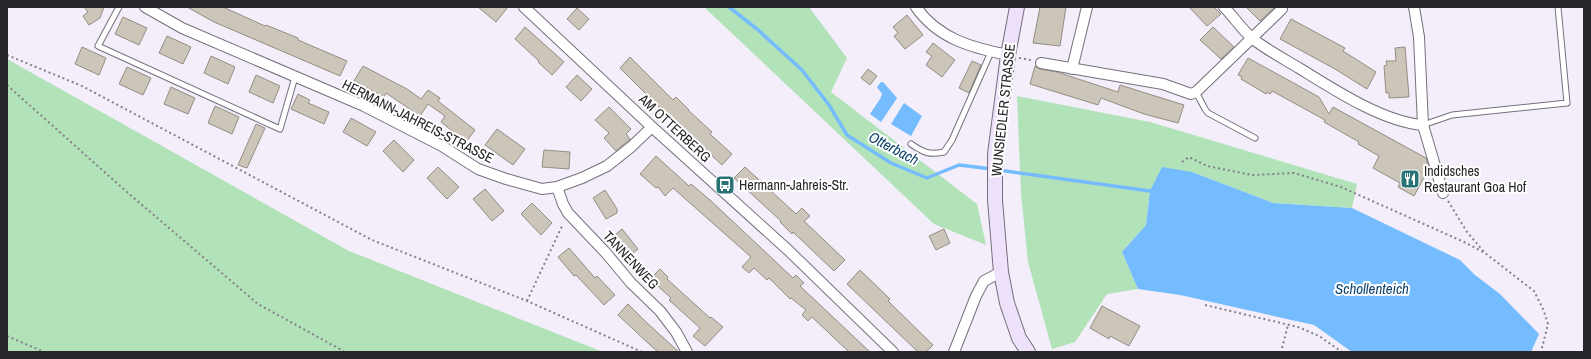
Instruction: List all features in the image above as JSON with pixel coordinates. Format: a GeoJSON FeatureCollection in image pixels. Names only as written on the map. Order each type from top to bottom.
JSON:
{"type":"FeatureCollection","features":[{"type":"Feature","properties":{"kind":"main road","name":"WUNSIEDLER STRASSE"},"geometry":{"type":"LineString","coordinates":[[1017,7],[1008,55],[995,154],[995,200],[1001,272],[1007,303],[1019,338],[1028,352]]}},
{"type":"Feature","properties":{"kind":"street","name":"HERMANN-JAHREIS-STRASSE"},"geometry":{"type":"LineString","coordinates":[[145,7],[182,28],[364,106],[442,146],[478,168],[506,179],[542,189],[558,187],[608,166],[652,127]]}},
{"type":"Feature","properties":{"kind":"street","name":"AM OTTERBERG"},"geometry":{"type":"LineString","coordinates":[[524,7],[652,127],[788,250],[894,352]]}},
{"type":"Feature","properties":{"kind":"street"},"geometry":{"type":"LineString","coordinates":[[916,7],[923,17],[950,38],[978,49],[1008,55]]}},
{"type":"Feature","properties":{"kind":"street"},"geometry":{"type":"LineString","coordinates":[[1072,68],[1087,7]]}},
{"type":"Feature","properties":{"kind":"street"},"geometry":{"type":"LineString","coordinates":[[1224,7],[1253,38],[1271,51],[1333,88],[1376,111],[1409,124],[1423,124]]}},
{"type":"Feature","properties":{"kind":"street"},"geometry":{"type":"LineString","coordinates":[[1414,7],[1419,37],[1423,124],[1444,193]]}},
{"type":"Feature","properties":{"kind":"street"},"geometry":{"type":"LineString","coordinates":[[1041,63],[1163,84],[1191,94],[1196,92],[1282,9]]}},
{"type":"Feature","properties":{"kind":"street","name":"TANNENWEG"},"geometry":{"type":"LineString","coordinates":[[558,187],[562,204],[568,213],[606,253],[631,283],[660,311],[676,332],[686,352]]}},
{"type":"Feature","properties":{"kind":"street"},"geometry":{"type":"LineString","coordinates":[[954,352],[976,296],[984,281],[1001,272]]}},
{"type":"Feature","properties":{"kind":"lane"},"geometry":{"type":"LineString","coordinates":[[119,7],[98,46],[280,129],[295,77]]}},
{"type":"Feature","properties":{"kind":"lane"},"geometry":{"type":"LineString","coordinates":[[1423,124],[1452,115],[1566,103],[1558,7]]}},
{"type":"Feature","properties":{"kind":"lane"},"geometry":{"type":"LineString","coordinates":[[911,144],[920,150],[932,154],[944,152],[952,140],[991,52]]}},
{"type":"Feature","properties":{"kind":"lane"},"geometry":{"type":"LineString","coordinates":[[1196,92],[1208,113],[1255,138]]}},
{"type":"Feature","properties":{"kind":"path"},"geometry":{"type":"LineString","coordinates":[[7,55],[82,86],[372,240],[527,301],[642,352]]}},
{"type":"Feature","properties":{"kind":"path"},"geometry":{"type":"LineString","coordinates":[[1008,55],[1041,63]]}},
{"type":"Feature","properties":{"kind":"path"},"geometry":{"type":"LineString","coordinates":[[7,86],[128,193],[258,304],[345,352]]}},
{"type":"Feature","properties":{"kind":"path"},"geometry":{"type":"LineString","coordinates":[[1182,162],[1189,157],[1207,166],[1252,175],[1294,173],[1341,187],[1464,242],[1485,253],[1534,291],[1543,309],[1548,324],[1542,352]]}},
{"type":"Feature","properties":{"kind":"path"},"geometry":{"type":"LineString","coordinates":[[1444,193],[1467,232],[1485,253]]}},
{"type":"Feature","properties":{"kind":"path"},"geometry":{"type":"LineString","coordinates":[[527,301],[568,213]]}},
{"type":"Feature","properties":{"kind":"path"},"geometry":{"type":"LineString","coordinates":[[1205,305],[1298,327],[1319,336],[1342,352]]}},
{"type":"Feature","properties":{"kind":"path"},"geometry":{"type":"LineString","coordinates":[[1282,348],[1288,325]]}},
{"type":"Feature","properties":{"kind":"path"},"geometry":{"type":"LineString","coordinates":[[7,336],[44,352]]}},
{"type":"Feature","properties":{"kind":"green space"},"geometry":{"type":"Polygon","coordinates":[[[704,7],[809,7],[847,58],[831,92],[977,204],[986,245],[934,224],[704,7]]]}},
{"type":"Feature","properties":{"kind":"green space"},"geometry":{"type":"Polygon","coordinates":[[[7,59],[349,251],[603,352],[7,352],[7,59]]]}},
{"type":"Feature","properties":{"kind":"green space"},"geometry":{"type":"Polygon","coordinates":[[[1017,96],[1150,122],[1357,184],[1352,208],[1273,203],[1192,172],[1150,191],[1146,225],[1122,252],[1138,289],[1107,294],[1075,342],[1052,349],[1028,262],[1021,194],[1017,96]]]}},
{"type":"Feature","properties":{"kind":"water"},"geometry":{"type":"Polygon","coordinates":[[[881,82],[883,82],[897,98],[881,122],[870,114],[882,94],[877,87],[881,82]]]}},
{"type":"Feature","properties":{"kind":"water"},"geometry":{"type":"Polygon","coordinates":[[[904,103],[922,116],[911,136],[891,124],[904,103]]]}},
{"type":"Feature","properties":{"kind":"water","name":"Schollenteich"},"geometry":{"type":"Polygon","coordinates":[[[1162,167],[1192,172],[1273,203],[1352,208],[1460,260],[1475,275],[1500,294],[1539,334],[1531,352],[1352,352],[1314,325],[1180,295],[1138,289],[1122,252],[1146,225],[1150,191],[1162,167]]]}},
{"type":"Feature","properties":{"kind":"building"},"geometry":{"type":"Polygon","coordinates":[[[84,7],[104,7],[100,18],[89,25],[83,16],[88,12],[84,7]]]}},
{"type":"Feature","properties":{"kind":"building"},"geometry":{"type":"Polygon","coordinates":[[[187,7],[223,7],[265,26],[266,25],[298,38],[298,40],[347,61],[340,76],[214,22],[187,7]]]}},
{"type":"Feature","properties":{"kind":"building"},"geometry":{"type":"Polygon","coordinates":[[[478,7],[508,7],[496,22],[478,7]]]}},
{"type":"Feature","properties":{"kind":"building"},"geometry":{"type":"Polygon","coordinates":[[[1040,7],[1066,7],[1060,46],[1033,43],[1040,7]]]}},
{"type":"Feature","properties":{"kind":"building"},"geometry":{"type":"Polygon","coordinates":[[[1189,7],[1214,7],[1221,14],[1207,26],[1189,7]]]}},
{"type":"Feature","properties":{"kind":"building"},"geometry":{"type":"Polygon","coordinates":[[[1246,7],[1275,7],[1260,21],[1246,7]]]}},
{"type":"Feature","properties":{"kind":"building"},"geometry":{"type":"Polygon","coordinates":[[[577,8],[589,19],[579,30],[567,19],[577,8]]]}},
{"type":"Feature","properties":{"kind":"building"},"geometry":{"type":"Polygon","coordinates":[[[907,15],[923,35],[905,49],[894,36],[898,33],[893,27],[907,15]]]}},
{"type":"Feature","properties":{"kind":"building"},"geometry":{"type":"Polygon","coordinates":[[[123,17],[147,28],[139,45],[115,34],[123,17]]]}},
{"type":"Feature","properties":{"kind":"building"},"geometry":{"type":"Polygon","coordinates":[[[1291,19],[1345,48],[1343,51],[1376,72],[1367,89],[1335,69],[1280,39],[1291,19]]]}},
{"type":"Feature","properties":{"kind":"building"},"geometry":{"type":"Polygon","coordinates":[[[525,27],[564,62],[552,75],[515,39],[525,27]]]}},
{"type":"Feature","properties":{"kind":"building"},"geometry":{"type":"Polygon","coordinates":[[[1213,27],[1234,47],[1221,59],[1200,40],[1213,27]]]}},
{"type":"Feature","properties":{"kind":"building"},"geometry":{"type":"Polygon","coordinates":[[[167,36],[191,47],[183,64],[159,53],[167,36]]]}},
{"type":"Feature","properties":{"kind":"building"},"geometry":{"type":"Polygon","coordinates":[[[933,43],[955,60],[942,77],[926,65],[932,56],[926,52],[933,43]]]}},
{"type":"Feature","properties":{"kind":"building"},"geometry":{"type":"Polygon","coordinates":[[[82,47],[106,58],[99,75],[75,64],[82,47]]]}},
{"type":"Feature","properties":{"kind":"building"},"geometry":{"type":"Polygon","coordinates":[[[1405,47],[1409,97],[1389,98],[1389,93],[1386,93],[1384,66],[1387,65],[1386,61],[1396,61],[1395,48],[1405,47]]]}},
{"type":"Feature","properties":{"kind":"building"},"geometry":{"type":"Polygon","coordinates":[[[211,56],[235,67],[228,84],[204,73],[211,56]]]}},
{"type":"Feature","properties":{"kind":"building"},"geometry":{"type":"Polygon","coordinates":[[[630,57],[673,100],[676,97],[712,132],[710,134],[732,154],[722,165],[677,123],[676,124],[620,68],[630,57]]]}},
{"type":"Feature","properties":{"kind":"building"},"geometry":{"type":"Polygon","coordinates":[[[1248,58],[1319,97],[1329,114],[1333,107],[1426,158],[1429,168],[1414,196],[1398,187],[1400,183],[1373,168],[1379,156],[1358,144],[1359,142],[1324,122],[1325,120],[1272,91],[1270,94],[1267,92],[1266,94],[1241,79],[1242,77],[1238,75],[1248,58]]]}},
{"type":"Feature","properties":{"kind":"building"},"geometry":{"type":"Polygon","coordinates":[[[972,61],[981,65],[969,93],[959,88],[972,61]]]}},
{"type":"Feature","properties":{"kind":"building"},"geometry":{"type":"Polygon","coordinates":[[[363,66],[407,89],[421,99],[428,90],[440,98],[438,101],[475,130],[466,142],[441,122],[445,116],[428,104],[420,116],[386,93],[384,97],[354,81],[363,66]]]}},
{"type":"Feature","properties":{"kind":"building"},"geometry":{"type":"Polygon","coordinates":[[[1035,66],[1040,69],[1057,72],[1118,92],[1120,85],[1184,105],[1178,123],[1144,114],[1101,98],[1098,105],[1030,84],[1035,66]]]}},
{"type":"Feature","properties":{"kind":"building"},"geometry":{"type":"Polygon","coordinates":[[[127,67],[151,78],[143,95],[119,84],[127,67]]]}},
{"type":"Feature","properties":{"kind":"building"},"geometry":{"type":"Polygon","coordinates":[[[868,69],[877,76],[870,85],[861,78],[868,69]]]}},
{"type":"Feature","properties":{"kind":"building"},"geometry":{"type":"Polygon","coordinates":[[[256,75],[280,86],[273,103],[249,92],[256,75]]]}},
{"type":"Feature","properties":{"kind":"building"},"geometry":{"type":"Polygon","coordinates":[[[577,75],[592,89],[581,101],[566,87],[577,75]]]}},
{"type":"Feature","properties":{"kind":"building"},"geometry":{"type":"Polygon","coordinates":[[[171,87],[195,98],[188,114],[164,104],[171,87]]]}},
{"type":"Feature","properties":{"kind":"building"},"geometry":{"type":"Polygon","coordinates":[[[298,94],[310,100],[308,103],[329,112],[324,124],[291,109],[298,94]]]}},
{"type":"Feature","properties":{"kind":"building"},"geometry":{"type":"Polygon","coordinates":[[[215,106],[239,117],[232,134],[208,123],[215,106]]]}},
{"type":"Feature","properties":{"kind":"building"},"geometry":{"type":"Polygon","coordinates":[[[609,107],[631,129],[626,134],[630,139],[616,151],[604,138],[609,133],[595,120],[609,107]]]}},
{"type":"Feature","properties":{"kind":"building"},"geometry":{"type":"Polygon","coordinates":[[[351,118],[376,132],[367,146],[343,132],[351,118]]]}},
{"type":"Feature","properties":{"kind":"building"},"geometry":{"type":"Polygon","coordinates":[[[256,124],[265,128],[247,168],[238,165],[256,124]]]}},
{"type":"Feature","properties":{"kind":"building"},"geometry":{"type":"Polygon","coordinates":[[[497,129],[525,149],[513,165],[485,145],[497,129]]]}},
{"type":"Feature","properties":{"kind":"building"},"geometry":{"type":"Polygon","coordinates":[[[394,140],[414,160],[403,172],[383,151],[394,140]]]}},
{"type":"Feature","properties":{"kind":"building"},"geometry":{"type":"Polygon","coordinates":[[[544,150],[570,152],[569,169],[542,167],[544,150]]]}},
{"type":"Feature","properties":{"kind":"building"},"geometry":{"type":"Polygon","coordinates":[[[656,156],[689,186],[691,184],[710,200],[793,278],[796,275],[804,283],[800,286],[870,352],[849,352],[812,317],[808,321],[802,315],[806,310],[791,298],[790,299],[769,278],[767,280],[754,268],[749,273],[742,267],[751,257],[673,188],[665,196],[658,187],[656,188],[640,174],[656,156]]]}},
{"type":"Feature","properties":{"kind":"building"},"geometry":{"type":"Polygon","coordinates":[[[438,167],[459,187],[447,199],[427,178],[438,167]]]}},
{"type":"Feature","properties":{"kind":"building"},"geometry":{"type":"Polygon","coordinates":[[[745,167],[796,214],[802,208],[810,216],[804,221],[845,260],[834,271],[793,232],[792,234],[780,222],[781,221],[734,178],[745,167]]]}},
{"type":"Feature","properties":{"kind":"building"},"geometry":{"type":"Polygon","coordinates":[[[485,189],[504,211],[492,221],[473,199],[485,189]]]}},
{"type":"Feature","properties":{"kind":"building"},"geometry":{"type":"Polygon","coordinates":[[[605,190],[617,209],[617,213],[606,219],[593,198],[605,190]]]}},
{"type":"Feature","properties":{"kind":"building"},"geometry":{"type":"Polygon","coordinates":[[[532,203],[552,223],[541,235],[521,214],[532,203]]]}},
{"type":"Feature","properties":{"kind":"building"},"geometry":{"type":"Polygon","coordinates":[[[622,229],[638,249],[627,258],[611,238],[622,229]]]}},
{"type":"Feature","properties":{"kind":"building"},"geometry":{"type":"Polygon","coordinates":[[[944,229],[950,243],[936,250],[929,236],[944,229]]]}},
{"type":"Feature","properties":{"kind":"building"},"geometry":{"type":"Polygon","coordinates":[[[569,248],[595,278],[597,276],[615,295],[604,305],[576,275],[574,276],[558,257],[569,248]]]}},
{"type":"Feature","properties":{"kind":"building"},"geometry":{"type":"Polygon","coordinates":[[[660,269],[668,277],[667,279],[710,318],[711,317],[723,327],[705,346],[693,336],[700,328],[669,300],[671,298],[650,279],[660,269]]]}},
{"type":"Feature","properties":{"kind":"building"},"geometry":{"type":"Polygon","coordinates":[[[860,270],[890,299],[888,301],[933,345],[926,352],[918,352],[847,284],[860,270]]]}},
{"type":"Feature","properties":{"kind":"building"},"geometry":{"type":"Polygon","coordinates":[[[628,304],[679,352],[658,352],[618,315],[628,304]]]}},
{"type":"Feature","properties":{"kind":"building"},"geometry":{"type":"Polygon","coordinates":[[[1102,306],[1140,326],[1129,346],[1110,336],[1109,339],[1090,328],[1102,306]]]}},
{"type":"Feature","properties":{"kind":"waterway","name":"Otterbach"},"geometry":{"type":"LineString","coordinates":[[729,7],[757,29],[802,70],[829,105],[847,135],[891,163],[927,178],[959,165],[992,169]]}},
{"type":"Feature","properties":{"kind":"waterway","name":"Otterbach"},"geometry":{"type":"LineString","coordinates":[[998,170],[1150,191]]}},
{"type":"Feature","properties":{"kind":"place","name":"Indidsches Restaurant Goa Hof"},"geometry":{"type":"Point","coordinates":[1410,179]}},
{"type":"Feature","properties":{"kind":"place","name":"Hermann-Jahreis-Str."},"geometry":{"type":"Point","coordinates":[725,185]}}]}
